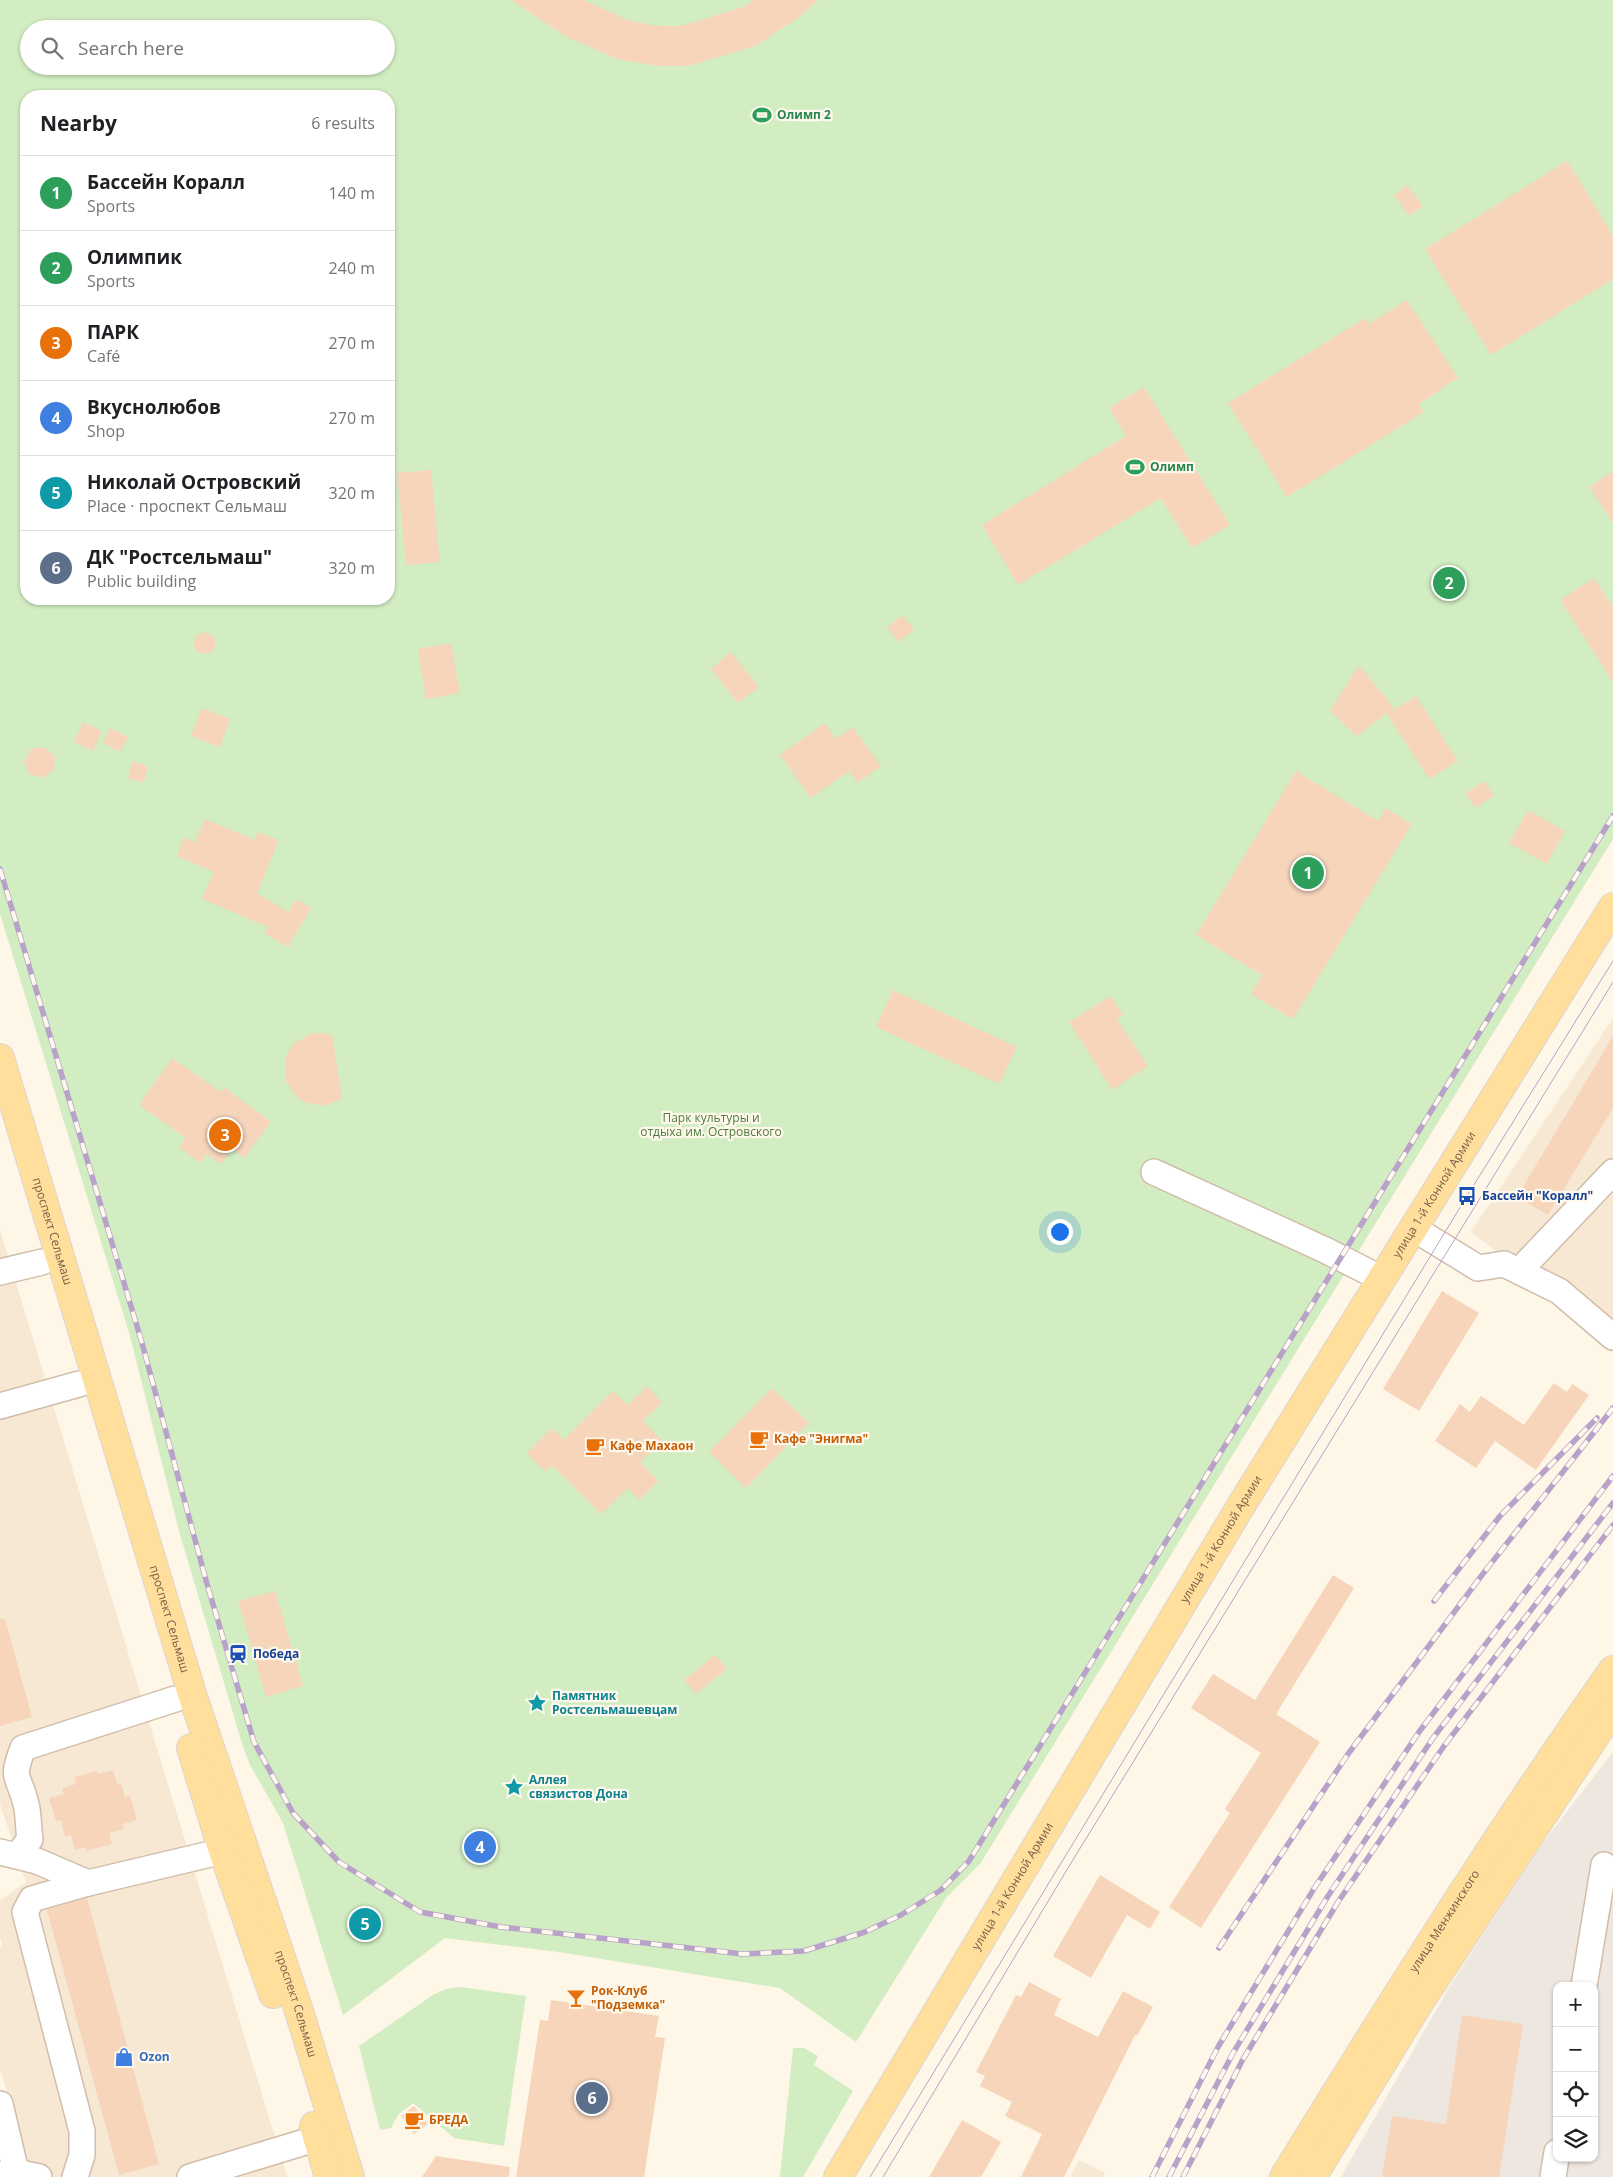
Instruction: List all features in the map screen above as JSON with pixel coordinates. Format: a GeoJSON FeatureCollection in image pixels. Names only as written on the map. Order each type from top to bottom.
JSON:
{"type":"FeatureCollection","features":[{"type":"Feature","properties":{"kind":"main road","name":"улица 1-й Конной Армии"},"geometry":{"type":"LineString","coordinates":[[844,2175],[1242,1504],[1613,907]]}},
{"type":"Feature","properties":{"kind":"main road","name":"проспект Сельмаш"},"geometry":{"type":"LineString","coordinates":[[0,1058],[193,1697],[298,2008],[350,2177]]}},
{"type":"Feature","properties":{"kind":"main road","name":"проспект Сельмаш"},"geometry":{"type":"LineString","coordinates":[[0,1123],[175,1699],[223,1851],[280,2014],[329,2177]]}},
{"type":"Feature","properties":{"kind":"main road","name":"улица Менжинского"},"geometry":{"type":"LineString","coordinates":[[1284,2177],[1399,1990],[1569,1732],[1613,1670]]}},
{"type":"Feature","properties":{"kind":"main road","name":"улица Менжинского"},"geometry":{"type":"LineString","coordinates":[[1312,2177],[1419,2002],[1613,1709]]}},
{"type":"Feature","properties":{"kind":"street"},"geometry":{"type":"LineString","coordinates":[[1154,1172],[1323,1249],[1382,1279]]}},
{"type":"Feature","properties":{"kind":"street"},"geometry":{"type":"LineString","coordinates":[[1519,1271],[1613,1172]]}},
{"type":"Feature","properties":{"kind":"street"},"geometry":{"type":"LineString","coordinates":[[1414,1228],[1478,1268],[1504,1264],[1559,1291],[1613,1337]]}},
{"type":"Feature","properties":{"kind":"street"},"geometry":{"type":"LineString","coordinates":[[0,1272],[42,1262]]}},
{"type":"Feature","properties":{"kind":"street"},"geometry":{"type":"LineString","coordinates":[[0,1406],[79,1384]]}},
{"type":"Feature","properties":{"kind":"street"},"geometry":{"type":"LineString","coordinates":[[9,1853],[30,1839],[26,1803],[16,1778],[8,1765],[23,1748],[175,1699]]}},
{"type":"Feature","properties":{"kind":"street"},"geometry":{"type":"LineString","coordinates":[[75,2177],[82,2154],[82,2131],[25,1912],[32,1899],[223,1851]]}},
{"type":"Feature","properties":{"kind":"street"},"geometry":{"type":"LineString","coordinates":[[9,1853],[37,1861],[88,1884]]}},
{"type":"Feature","properties":{"kind":"street"},"geometry":{"type":"LineString","coordinates":[[1585,1982],[1604,1866]]}},
{"type":"Feature","properties":{"kind":"street"},"geometry":{"type":"LineString","coordinates":[[0,2104],[19,2175]]}},
{"type":"Feature","properties":{"kind":"street"},"geometry":{"type":"LineString","coordinates":[[190,2177],[318,2138]]}},
{"type":"Feature","properties":{"kind":"street"},"geometry":{"type":"LineString","coordinates":[[1553,2177],[1555,2162]]}},
{"type":"Feature","properties":{"kind":"shaded area"},"geometry":{"type":"Polygon","coordinates":[[[1613,1018],[1613,1339],[1471,1232],[1613,1018]]]}},
{"type":"Feature","properties":{"kind":"shaded area"},"geometry":{"type":"Polygon","coordinates":[[[0,1230],[287,2177],[31,2177],[0,2068],[0,1947],[2,1945],[0,1937],[0,1900],[26,1882],[0,1804],[0,1230]]]}},
{"type":"Feature","properties":{"kind":"shaded area"},"geometry":{"type":"Polygon","coordinates":[[[1613,1752],[1613,2177],[1341,2177],[1448,1989],[1538,1849],[1613,1752]]]}},
{"type":"Feature","properties":{"kind":"shaded area"},"geometry":{"type":"Polygon","coordinates":[[[1079,2160],[1105,2173],[1103,2177],[1070,2177],[1079,2160]]]}},
{"type":"Feature","properties":{"kind":"green space","name":"Парк культуры и отдыха им. Островского"},"geometry":{"type":"Polygon","coordinates":[[[0,0],[1613,0],[1613,839],[980,1864],[946,1898],[856,2042],[780,1988],[559,1952],[445,1938],[343,2015],[283,1823],[250,1765],[243,1747],[179,1531],[130,1336],[0,914],[0,0]]]}},
{"type":"Feature","properties":{"kind":"green space"},"geometry":{"type":"Polygon","coordinates":[[[460,1987],[526,1996],[504,2146],[454,2138],[413,2103],[398,2115],[391,2128],[380,2130],[359,2046],[433,1995],[446,1989],[460,1987]]]}},
{"type":"Feature","properties":{"kind":"green space"},"geometry":{"type":"Polygon","coordinates":[[[793,2048],[804,2048],[818,2056],[814,2065],[853,2091],[803,2177],[780,2177],[793,2048]]]}},
{"type":"Feature","properties":{"kind":"building"},"geometry":{"type":"Polygon","coordinates":[[[511,0],[584,0],[630,21],[658,26],[681,26],[743,7],[754,0],[818,0],[797,19],[755,46],[688,66],[658,66],[617,59],[565,36],[511,0]]]}},
{"type":"Feature","properties":{"kind":"building"},"geometry":{"type":"Polygon","coordinates":[[[1567,161],[1613,235],[1613,279],[1491,355],[1425,249],[1567,161]]]}},
{"type":"Feature","properties":{"kind":"building"},"geometry":{"type":"Polygon","coordinates":[[[1407,185],[1423,206],[1409,216],[1394,195],[1407,185]]]}},
{"type":"Feature","properties":{"kind":"building"},"geometry":{"type":"Polygon","coordinates":[[[1407,300],[1458,378],[1419,404],[1424,412],[1287,497],[1228,403],[1365,318],[1369,324],[1407,300]]]}},
{"type":"Feature","properties":{"kind":"building","name":"Олимп"},"geometry":{"type":"Polygon","coordinates":[[[1144,387],[1230,525],[1192,548],[1161,498],[1018,585],[982,525],[1126,436],[1109,408],[1144,387]]]}},
{"type":"Feature","properties":{"kind":"building"},"geometry":{"type":"Polygon","coordinates":[[[431,470],[440,562],[406,565],[397,473],[431,470]]]}},
{"type":"Feature","properties":{"kind":"building"},"geometry":{"type":"Polygon","coordinates":[[[1613,471],[1613,523],[1589,487],[1613,471]]]}},
{"type":"Feature","properties":{"kind":"building"},"geometry":{"type":"Polygon","coordinates":[[[1594,578],[1613,607],[1613,682],[1560,600],[1594,578]]]}},
{"type":"Feature","properties":{"kind":"building"},"geometry":{"type":"Polygon","coordinates":[[[903,615],[914,630],[898,642],[887,627],[903,615]]]}},
{"type":"Feature","properties":{"kind":"building"},"geometry":{"type":"Polygon","coordinates":[[[207,632],[215,638],[215,648],[208,654],[198,652],[193,644],[197,635],[207,632]]]}},
{"type":"Feature","properties":{"kind":"building"},"geometry":{"type":"Polygon","coordinates":[[[451,643],[460,693],[426,699],[418,649],[451,643]]]}},
{"type":"Feature","properties":{"kind":"building"},"geometry":{"type":"Polygon","coordinates":[[[731,652],[759,687],[738,703],[711,669],[731,652]]]}},
{"type":"Feature","properties":{"kind":"building"},"geometry":{"type":"Polygon","coordinates":[[[1359,665],[1394,708],[1357,736],[1330,711],[1359,665]]]}},
{"type":"Feature","properties":{"kind":"building"},"geometry":{"type":"Polygon","coordinates":[[[1416,696],[1458,761],[1429,779],[1387,714],[1416,696]]]}},
{"type":"Feature","properties":{"kind":"building"},"geometry":{"type":"Polygon","coordinates":[[[202,708],[230,719],[220,747],[191,736],[202,708]]]}},
{"type":"Feature","properties":{"kind":"building"},"geometry":{"type":"Polygon","coordinates":[[[83,722],[102,731],[93,751],[74,742],[83,722]]]}},
{"type":"Feature","properties":{"kind":"building"},"geometry":{"type":"Polygon","coordinates":[[[825,723],[836,739],[853,727],[881,766],[857,783],[849,771],[811,798],[780,755],[825,723]]]}},
{"type":"Feature","properties":{"kind":"building"},"geometry":{"type":"Polygon","coordinates":[[[110,728],[128,737],[120,752],[103,743],[110,728]]]}},
{"type":"Feature","properties":{"kind":"building"},"geometry":{"type":"Polygon","coordinates":[[[44,747],[55,756],[54,770],[43,778],[29,774],[24,761],[31,749],[44,747]]]}},
{"type":"Feature","properties":{"kind":"building"},"geometry":{"type":"Polygon","coordinates":[[[132,761],[148,766],[144,783],[128,778],[132,761]]]}},
{"type":"Feature","properties":{"kind":"building"},"geometry":{"type":"Polygon","coordinates":[[[1296,771],[1378,821],[1385,808],[1412,824],[1293,1019],[1251,994],[1262,975],[1196,935],[1296,771]]]}},
{"type":"Feature","properties":{"kind":"building"},"geometry":{"type":"Polygon","coordinates":[[[1484,781],[1494,795],[1476,808],[1465,794],[1484,781]]]}},
{"type":"Feature","properties":{"kind":"building"},"geometry":{"type":"Polygon","coordinates":[[[1528,810],[1565,831],[1547,864],[1509,843],[1528,810]]]}},
{"type":"Feature","properties":{"kind":"building"},"geometry":{"type":"Polygon","coordinates":[[[205,819],[255,840],[258,832],[279,840],[257,893],[288,912],[296,899],[311,908],[288,947],[264,933],[268,927],[202,899],[214,872],[177,856],[184,837],[195,842],[205,819]]]}},
{"type":"Feature","properties":{"kind":"building"},"geometry":{"type":"Polygon","coordinates":[[[893,990],[1017,1047],[999,1084],[876,1027],[893,990]]]}},
{"type":"Feature","properties":{"kind":"building"},"geometry":{"type":"Polygon","coordinates":[[[1111,996],[1123,1015],[1117,1019],[1148,1066],[1112,1090],[1069,1022],[1111,996]]]}},
{"type":"Feature","properties":{"kind":"building"},"geometry":{"type":"Polygon","coordinates":[[[312,1033],[332,1034],[342,1098],[324,1106],[304,1102],[296,1096],[285,1080],[285,1060],[288,1051],[295,1043],[312,1033]]]}},
{"type":"Feature","properties":{"kind":"building"},"geometry":{"type":"Polygon","coordinates":[[[1613,1036],[1613,1108],[1548,1215],[1517,1197],[1613,1036]]]}},
{"type":"Feature","properties":{"kind":"building"},"geometry":{"type":"Polygon","coordinates":[[[172,1058],[221,1092],[224,1087],[271,1122],[244,1158],[232,1149],[221,1164],[207,1154],[200,1163],[179,1147],[186,1138],[139,1105],[172,1058]]]}},
{"type":"Feature","properties":{"kind":"building"},"geometry":{"type":"Polygon","coordinates":[[[1442,1291],[1479,1313],[1419,1411],[1383,1389],[1442,1291]]]}},
{"type":"Feature","properties":{"kind":"building"},"geometry":{"type":"Polygon","coordinates":[[[1554,1383],[1567,1392],[1572,1384],[1589,1395],[1536,1470],[1495,1441],[1476,1468],[1435,1441],[1460,1404],[1470,1412],[1481,1396],[1524,1425],[1554,1383]]]}},
{"type":"Feature","properties":{"kind":"building","name":"Кафе Махаон"},"geometry":{"type":"Polygon","coordinates":[[[647,1386],[662,1402],[643,1421],[662,1440],[640,1462],[658,1481],[639,1500],[628,1488],[601,1514],[552,1465],[545,1472],[527,1453],[552,1428],[564,1440],[613,1391],[628,1405],[647,1386]]]}},
{"type":"Feature","properties":{"kind":"building"},"geometry":{"type":"Polygon","coordinates":[[[772,1388],[809,1423],[746,1488],[709,1452],[772,1388]]]}},
{"type":"Feature","properties":{"kind":"building"},"geometry":{"type":"Polygon","coordinates":[[[1333,1575],[1354,1588],[1276,1714],[1320,1742],[1201,1928],[1169,1907],[1230,1813],[1225,1809],[1261,1753],[1191,1708],[1213,1674],[1255,1700],[1333,1575]]]}},
{"type":"Feature","properties":{"kind":"building"},"geometry":{"type":"Polygon","coordinates":[[[275,1591],[303,1686],[266,1697],[238,1601],[275,1591]]]}},
{"type":"Feature","properties":{"kind":"building"},"geometry":{"type":"Polygon","coordinates":[[[0,1619],[5,1619],[32,1717],[0,1726],[0,1619]]]}},
{"type":"Feature","properties":{"kind":"building"},"geometry":{"type":"Polygon","coordinates":[[[715,1655],[727,1669],[696,1694],[684,1680],[715,1655]]]}},
{"type":"Feature","properties":{"kind":"building"},"geometry":{"type":"Polygon","coordinates":[[[113,1770],[117,1784],[121,1783],[125,1797],[130,1796],[137,1820],[123,1824],[124,1829],[109,1833],[112,1844],[87,1851],[86,1847],[75,1850],[71,1835],[65,1837],[61,1820],[56,1821],[49,1798],[64,1794],[62,1788],[76,1784],[74,1777],[97,1771],[98,1774],[113,1770]]]}},
{"type":"Feature","properties":{"kind":"building"},"geometry":{"type":"Polygon","coordinates":[[[1100,1875],[1160,1912],[1150,1929],[1127,1915],[1091,1978],[1053,1956],[1100,1875]]]}},
{"type":"Feature","properties":{"kind":"building"},"geometry":{"type":"Polygon","coordinates":[[[87,1898],[159,2164],[119,2175],[47,1910],[87,1898]]]}},
{"type":"Feature","properties":{"kind":"building"},"geometry":{"type":"Polygon","coordinates":[[[1029,1982],[1061,1999],[1054,2015],[1098,2037],[1123,1991],[1153,2007],[1137,2036],[1135,2035],[1064,2177],[1021,2177],[1042,2134],[1005,2116],[1012,2102],[980,2086],[985,2076],[976,2072],[1016,1995],[1021,1997],[1029,1982]]]}},
{"type":"Feature","properties":{"kind":"building"},"geometry":{"type":"Polygon","coordinates":[[[551,2000],[659,2016],[655,2037],[665,2038],[644,2177],[516,2177],[540,2020],[548,2021],[551,2000]]]}},
{"type":"Feature","properties":{"kind":"building"},"geometry":{"type":"Polygon","coordinates":[[[1462,2015],[1523,2024],[1499,2177],[1382,2177],[1392,2116],[1446,2124],[1462,2015]]]}},
{"type":"Feature","properties":{"kind":"building","name":"БРЕДА"},"geometry":{"type":"Polygon","coordinates":[[[414,2106],[428,2124],[414,2134],[401,2116],[414,2106]]]}},
{"type":"Feature","properties":{"kind":"building"},"geometry":{"type":"Polygon","coordinates":[[[962,2120],[1001,2142],[981,2177],[929,2177],[962,2120]]]}},
{"type":"Feature","properties":{"kind":"building"},"geometry":{"type":"Polygon","coordinates":[[[436,2156],[510,2167],[509,2177],[422,2177],[436,2156]]]}},
{"type":"Feature","properties":{"kind":"tram line"},"geometry":{"type":"LineString","coordinates":[[870,2177],[1467,1196],[1613,961]]}},
{"type":"Feature","properties":{"kind":"tram line"},"geometry":{"type":"LineString","coordinates":[[883,2177],[1071,1863],[1613,982]]}},
{"type":"Feature","properties":{"kind":"railway"},"geometry":{"type":"LineString","coordinates":[[0,869],[142,1343],[207,1584],[254,1742],[293,1813],[339,1862],[420,1912],[501,1927],[743,1954],[804,1951],[865,1932],[901,1915],[941,1890],[969,1861],[1613,816]]}},
{"type":"Feature","properties":{"kind":"railway"},"geometry":{"type":"LineString","coordinates":[[1219,1948],[1348,1754],[1482,1575],[1613,1408]]}},
{"type":"Feature","properties":{"kind":"railway"},"geometry":{"type":"LineString","coordinates":[[1434,1601],[1500,1516],[1597,1418]]}},
{"type":"Feature","properties":{"kind":"railway"},"geometry":{"type":"LineString","coordinates":[[1152,2177],[1218,2047],[1315,1887],[1419,1732],[1613,1476]]}},
{"type":"Feature","properties":{"kind":"railway"},"geometry":{"type":"LineString","coordinates":[[1169,2177],[1233,2053],[1328,1896],[1433,1738],[1613,1503]]}},
{"type":"Feature","properties":{"kind":"railway"},"geometry":{"type":"LineString","coordinates":[[1183,2177],[1242,2061],[1338,1902],[1444,1746],[1613,1525]]}},
{"type":"Feature","properties":{"kind":"place","name":"Олимп 2"},"geometry":{"type":"Point","coordinates":[762,115]}},
{"type":"Feature","properties":{"kind":"place","name":"Олимп"},"geometry":{"type":"Point","coordinates":[1135,467]}},
{"type":"Feature","properties":{"kind":"place","name":"Олимпик"},"geometry":{"type":"Point","coordinates":[1449,583]}},
{"type":"Feature","properties":{"kind":"place","name":"Бассейн Коралл"},"geometry":{"type":"Point","coordinates":[1308,873]}},
{"type":"Feature","properties":{"kind":"place","name":"ПАРК"},"geometry":{"type":"Point","coordinates":[225,1135]}},
{"type":"Feature","properties":{"kind":"place","name":"Бассейн \"Коралл\""},"geometry":{"type":"Point","coordinates":[1467,1196]}},
{"type":"Feature","properties":{"kind":"place","name":"Кафе \"Энигма\""},"geometry":{"type":"Point","coordinates":[759,1439]}},
{"type":"Feature","properties":{"kind":"place","name":"Кафе Махаон"},"geometry":{"type":"Point","coordinates":[595,1446]}},
{"type":"Feature","properties":{"kind":"place","name":"Победа"},"geometry":{"type":"Point","coordinates":[238,1654]}},
{"type":"Feature","properties":{"kind":"place","name":"Памятник Ростсельмашевцам"},"geometry":{"type":"Point","coordinates":[537,1703]}},
{"type":"Feature","properties":{"kind":"place","name":"Аллея связистов Дона"},"geometry":{"type":"Point","coordinates":[514,1787]}},
{"type":"Feature","properties":{"kind":"place","name":"Вкуснолюбов"},"geometry":{"type":"Point","coordinates":[480,1847]}},
{"type":"Feature","properties":{"kind":"place","name":"Николай Островский"},"geometry":{"type":"Point","coordinates":[365,1924]}},
{"type":"Feature","properties":{"kind":"place","name":"Рок-Клуб \"Подземка\""},"geometry":{"type":"Point","coordinates":[576,1998]}},
{"type":"Feature","properties":{"kind":"place","name":"Ozon"},"geometry":{"type":"Point","coordinates":[124,2057]}},
{"type":"Feature","properties":{"kind":"place","name":"ДК \"Ростсельмаш\""},"geometry":{"type":"Point","coordinates":[592,2098]}},
{"type":"Feature","properties":{"kind":"place","name":"БРЕДА"},"geometry":{"type":"Point","coordinates":[414,2120]}}]}
